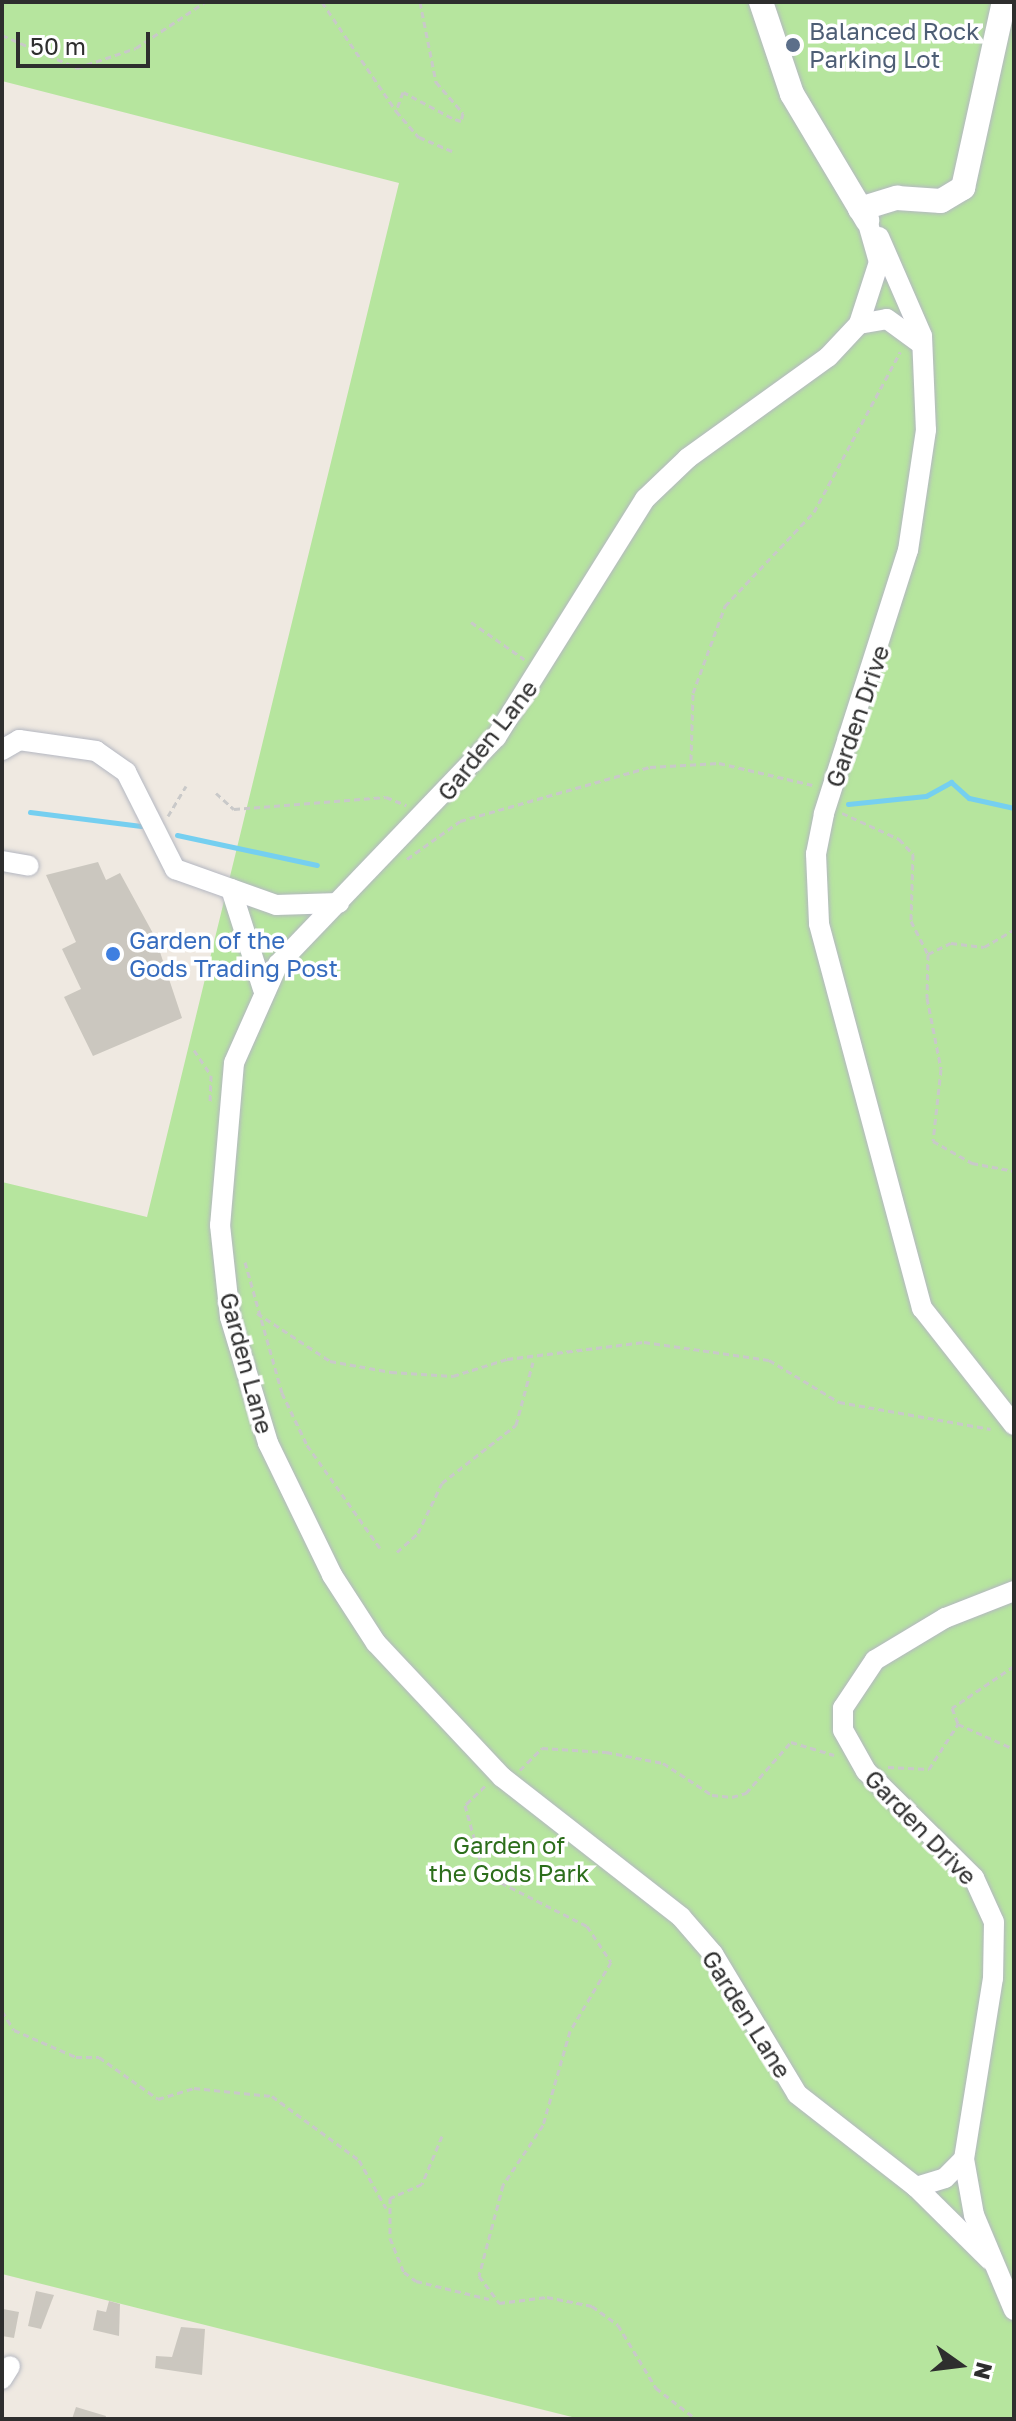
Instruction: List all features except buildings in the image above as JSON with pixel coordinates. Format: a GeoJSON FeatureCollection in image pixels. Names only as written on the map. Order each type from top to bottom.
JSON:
{"type":"FeatureCollection","features":[{"type":"Feature","properties":{"kind":"street","name":"Garden Drive"},"geometry":{"type":"LineString","coordinates":[[761,2],[792,94],[891,255],[918,339],[926,430],[908,550],[827,805],[816,854],[819,924],[882,1142],[908,1271],[948,1349],[1011,1421]]}},
{"type":"Feature","properties":{"kind":"street"},"geometry":{"type":"LineString","coordinates":[[863,214],[897,198],[941,201],[963,188],[1004,2]]}},
{"type":"Feature","properties":{"kind":"street","name":"Garden Lane"},"geometry":{"type":"LineString","coordinates":[[863,214],[879,262],[859,324],[816,367],[688,458],[645,499],[540,672],[463,779],[293,946],[263,989],[234,1063],[224,1127],[221,1256],[240,1360],[268,1443],[332,1575],[409,1685],[502,1777],[681,1917],[713,1954],[797,2094],[916,2187],[990,2260]]}},
{"type":"Feature","properties":{"kind":"street"},"geometry":{"type":"LineString","coordinates":[[859,324],[887,319],[918,339]]}},
{"type":"Feature","properties":{"kind":"street"},"geometry":{"type":"LineString","coordinates":[[2,750],[19,740],[96,751],[126,772],[158,824],[175,869],[276,905],[339,903]]}},
{"type":"Feature","properties":{"kind":"street"},"geometry":{"type":"LineString","coordinates":[[2,861],[29,866]]}},
{"type":"Feature","properties":{"kind":"street"},"geometry":{"type":"LineString","coordinates":[[231,889],[263,989]]}},
{"type":"Feature","properties":{"kind":"street","name":"Garden Drive"},"geometry":{"type":"LineString","coordinates":[[1014,1591],[945,1618],[875,1660],[843,1708],[843,1730],[859,1762],[974,1878],[994,1922],[993,1978],[964,2159],[990,2260],[1014,2310]]}},
{"type":"Feature","properties":{"kind":"street"},"geometry":{"type":"LineString","coordinates":[[916,2187],[945,2178],[964,2159]]}},
{"type":"Feature","properties":{"kind":"path"},"geometry":{"type":"LineString","coordinates":[[2,35],[77,68],[136,48],[205,2]]}},
{"type":"Feature","properties":{"kind":"path"},"geometry":{"type":"LineString","coordinates":[[322,2],[396,111],[419,137],[452,151]]}},
{"type":"Feature","properties":{"kind":"path"},"geometry":{"type":"LineString","coordinates":[[396,111],[403,92],[452,118],[461,121],[463,113],[436,82],[420,2]]}},
{"type":"Feature","properties":{"kind":"path"},"geometry":{"type":"LineString","coordinates":[[691,760],[693,693],[725,606],[814,512],[918,339]]}},
{"type":"Feature","properties":{"kind":"path"},"geometry":{"type":"LineString","coordinates":[[471,622],[540,672]]}},
{"type":"Feature","properties":{"kind":"path"},"geometry":{"type":"LineString","coordinates":[[396,868],[442,830],[596,780],[691,760],[818,786],[827,805],[899,839],[913,854],[911,921],[928,954],[927,998],[941,1069],[933,1141],[972,1163],[1014,1171]]}},
{"type":"Feature","properties":{"kind":"path"},"geometry":{"type":"LineString","coordinates":[[158,824],[178,807],[186,786]]}},
{"type":"Feature","properties":{"kind":"path"},"geometry":{"type":"LineString","coordinates":[[216,793],[234,809],[386,797],[424,816],[442,830]]}},
{"type":"Feature","properties":{"kind":"path"},"geometry":{"type":"LineString","coordinates":[[928,954],[951,943],[984,947],[1014,930]]}},
{"type":"Feature","properties":{"kind":"path"},"geometry":{"type":"LineString","coordinates":[[194,1050],[211,1075],[209,1112]]}},
{"type":"Feature","properties":{"kind":"path"},"geometry":{"type":"LineString","coordinates":[[244,1251],[256,1312],[307,1445],[380,1548]]}},
{"type":"Feature","properties":{"kind":"path"},"geometry":{"type":"LineString","coordinates":[[256,1312],[330,1361],[391,1372],[453,1376],[507,1359],[533,1361],[644,1342],[716,1349],[769,1360],[839,1402],[991,1429],[1011,1421]]}},
{"type":"Feature","properties":{"kind":"path"},"geometry":{"type":"LineString","coordinates":[[397,1552],[418,1533],[442,1483],[516,1425],[533,1361]]}},
{"type":"Feature","properties":{"kind":"path"},"geometry":{"type":"LineString","coordinates":[[1014,1666],[952,1708],[958,1724],[1014,1749]]}},
{"type":"Feature","properties":{"kind":"path"},"geometry":{"type":"LineString","coordinates":[[489,2299],[479,2276],[481,2258],[503,2185],[543,2125],[570,2031],[611,1962],[587,1926],[492,1878],[481,1863],[465,1805],[467,1796],[517,1772],[542,1748],[606,1752],[663,1763],[712,1795],[732,1797],[746,1793],[791,1742],[859,1762],[929,1769],[958,1724]]}},
{"type":"Feature","properties":{"kind":"path"},"geometry":{"type":"LineString","coordinates":[[2,2011],[14,2030],[76,2057],[99,2057],[158,2099],[194,2088],[272,2096],[359,2160],[386,2208],[404,2272],[489,2299],[547,2297],[592,2306],[618,2325],[656,2388],[696,2419]]}},
{"type":"Feature","properties":{"kind":"path"},"geometry":{"type":"LineString","coordinates":[[386,2208],[422,2184],[442,2136]]}},
{"type":"Feature","properties":{"kind":"green space","name":"Garden of the Gods Park"},"geometry":{"type":"Polygon","coordinates":[[[2,2],[1014,2],[1014,2419],[580,2419],[2,2274],[2,1182],[147,1217],[399,183],[2,81],[2,2]]]}},
{"type":"Feature","properties":{"kind":"waterway"},"geometry":{"type":"LineString","coordinates":[[848,804],[926,796],[951,782],[969,798],[1014,808]]}},
{"type":"Feature","properties":{"kind":"waterway"},"geometry":{"type":"LineString","coordinates":[[30,812],[141,826]]}},
{"type":"Feature","properties":{"kind":"waterway"},"geometry":{"type":"LineString","coordinates":[[177,835],[317,865]]}},
{"type":"Feature","properties":{"kind":"place","name":"Balanced Rock Parking Lot"},"geometry":{"type":"Point","coordinates":[793,45]}},
{"type":"Feature","properties":{"kind":"place","name":"Garden of the Gods Trading Post"},"geometry":{"type":"Point","coordinates":[113,954]}}]}
